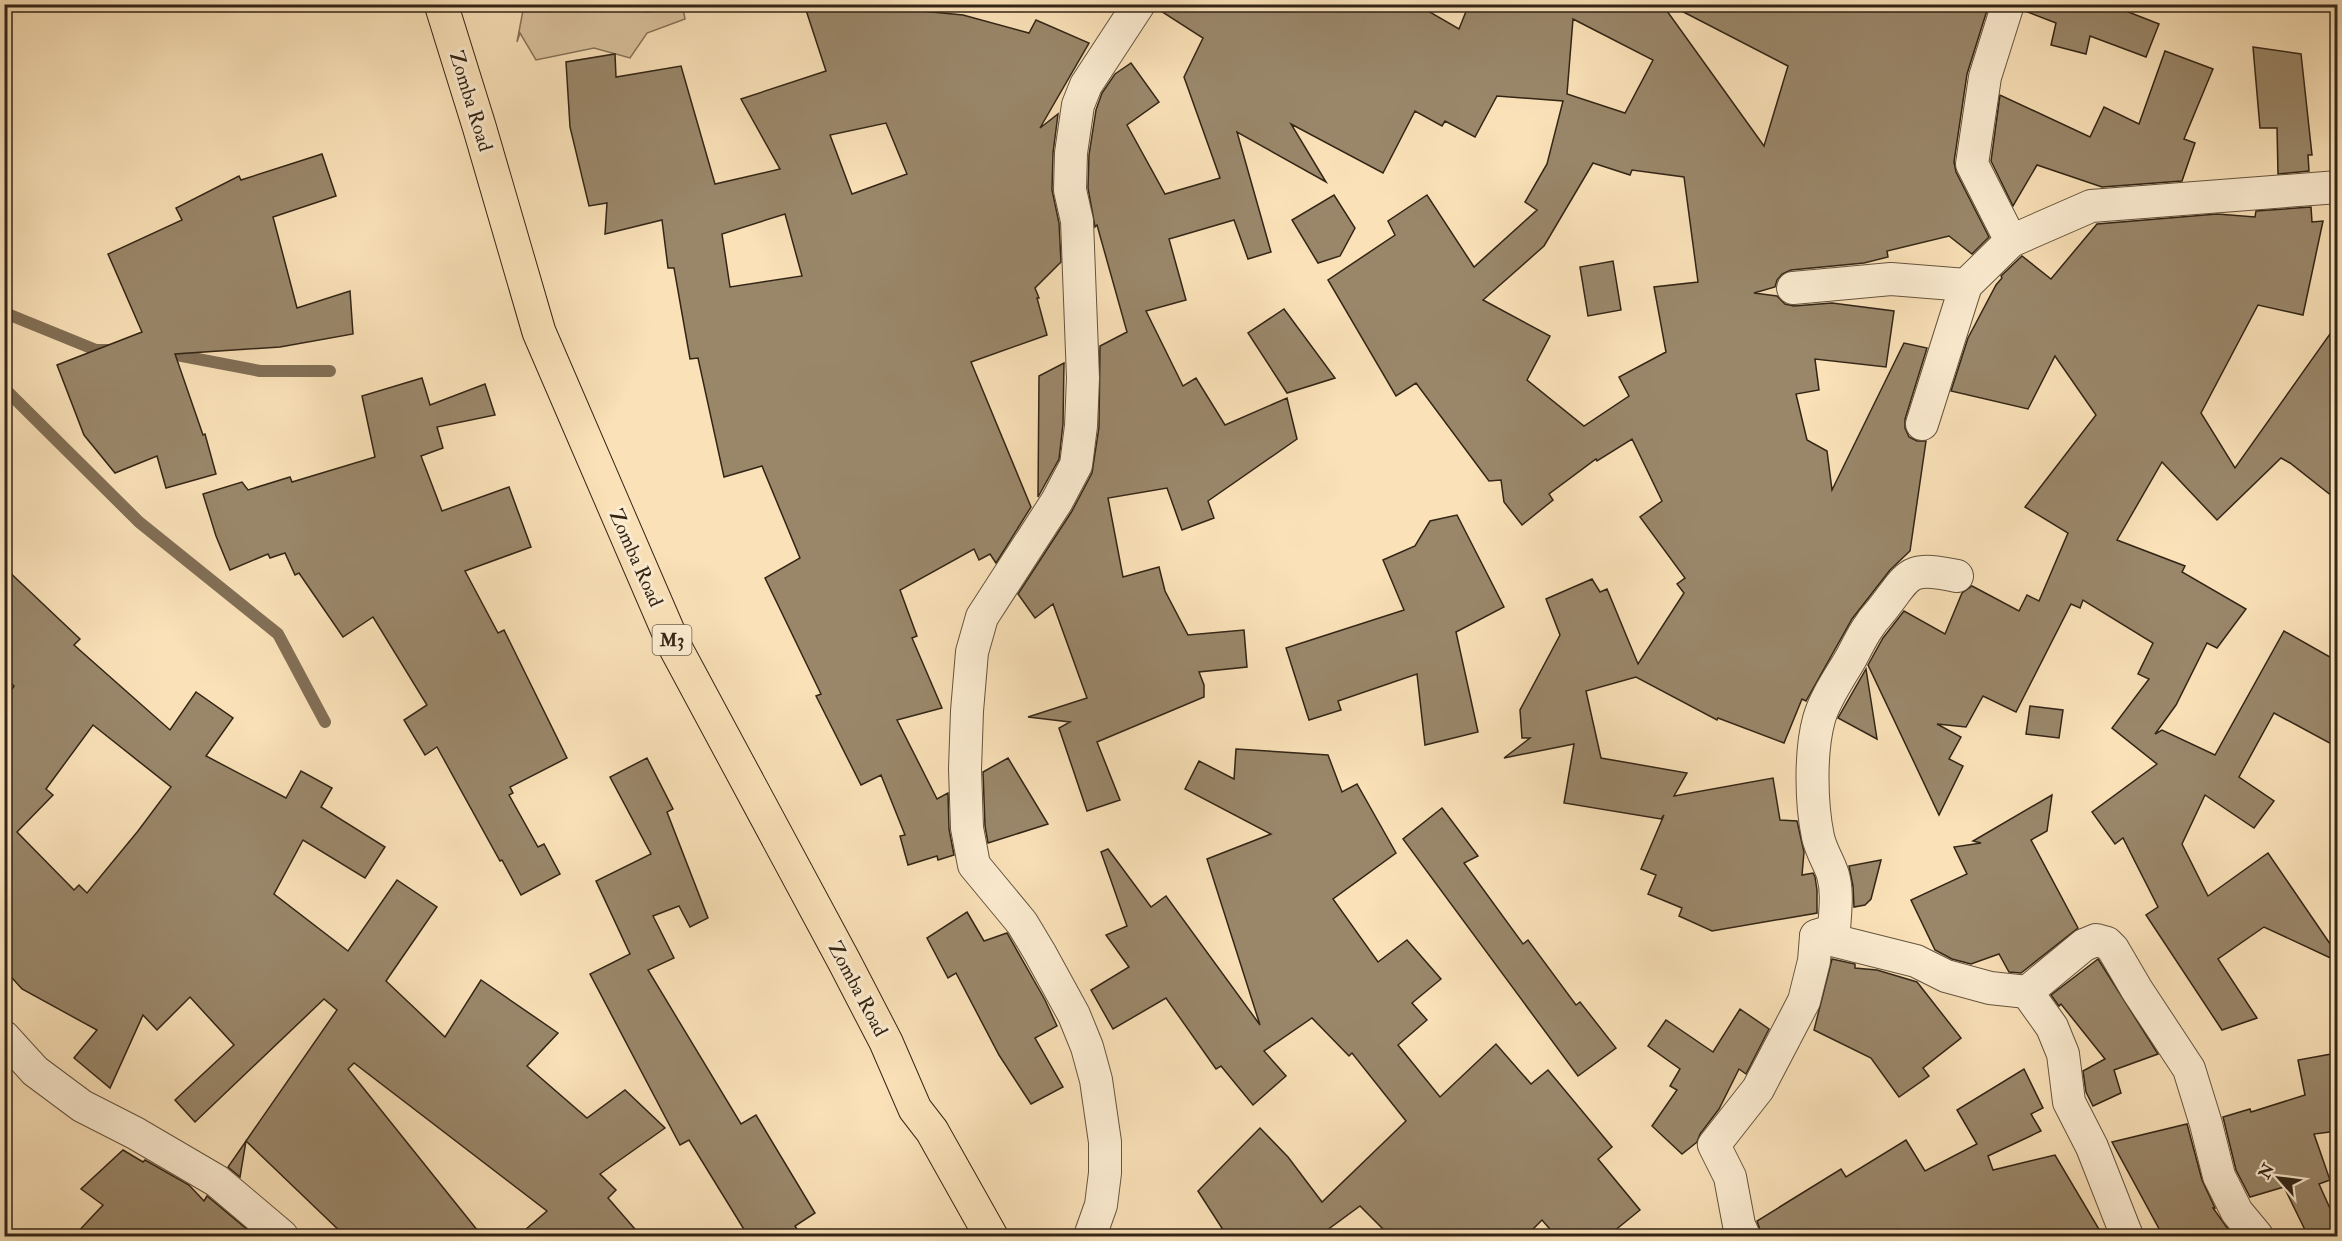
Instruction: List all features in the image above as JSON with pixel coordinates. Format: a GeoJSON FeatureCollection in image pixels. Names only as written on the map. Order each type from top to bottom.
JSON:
{"type":"FeatureCollection","features":[{"type":"Feature","properties":{"kind":"highway","name":"Zomba Road"},"geometry":{"type":"LineString","coordinates":[[441,4],[539,332],[674,645],[844,961],[886,1042],[915,1109],[932,1131],[991,1236]]}},
{"type":"Feature","properties":{"kind":"street"},"geometry":{"type":"LineString","coordinates":[[1090,1236],[1101,1205],[1105,1173],[1104,1131],[1096,1080],[1087,1047],[1074,1015],[1046,963],[1022,924],[974,865],[967,828],[964,769],[972,652],[982,617],[1057,501],[1076,465],[1081,426],[1083,378],[1077,220],[1070,189],[1071,153],[1078,105],[1086,85],[1139,4]]}},
{"type":"Feature","properties":{"kind":"street"},"geometry":{"type":"LineString","coordinates":[[2008,4],[1985,77],[1972,165],[2011,241]]}},
{"type":"Feature","properties":{"kind":"street"},"geometry":{"type":"LineString","coordinates":[[1922,424],[1966,285],[2011,241],[2091,206],[2337,187]]}},
{"type":"Feature","properties":{"kind":"street"},"geometry":{"type":"LineString","coordinates":[[1793,288],[1891,279],[1966,285]]}},
{"type":"Feature","properties":{"kind":"street"},"geometry":{"type":"LineString","coordinates":[[1816,936],[1834,930],[1836,891],[1833,874],[1825,860],[1818,837],[1814,805],[1814,742],[1820,717],[1867,627],[1901,582],[1915,574],[1930,571],[1957,576]]}},
{"type":"Feature","properties":{"kind":"street"},"geometry":{"type":"LineString","coordinates":[[1816,936],[1916,961],[1946,976],[1990,988],[2027,992],[2084,945],[2096,940],[2107,943],[2189,1069],[2219,1176],[2237,1212],[2257,1236]]}},
{"type":"Feature","properties":{"kind":"street"},"geometry":{"type":"LineString","coordinates":[[1744,1236],[1739,1225],[1730,1178],[1714,1145],[1758,1089],[1804,1001],[1814,961],[1816,936]]}},
{"type":"Feature","properties":{"kind":"street"},"geometry":{"type":"LineString","coordinates":[[2027,992],[2052,1027],[2063,1054],[2069,1102],[2092,1147],[2127,1236]]}},
{"type":"Feature","properties":{"kind":"street"},"geometry":{"type":"LineString","coordinates":[[4,1037],[35,1071],[82,1106],[135,1132],[217,1181],[282,1236]]}},
{"type":"Feature","properties":{"kind":"shaded area"},"geometry":{"type":"Polygon","coordinates":[[[524,5],[613,5],[646,12],[683,8],[685,19],[647,33],[630,58],[594,48],[536,60],[520,33],[517,42],[524,5]]]}},
{"type":"Feature","properties":{"kind":"building"},"geometry":{"type":"Polygon","coordinates":[[[804,4],[923,4],[922,11],[963,15],[1029,33],[1036,20],[1089,43],[1040,128],[1058,114],[1053,153],[1052,190],[1059,223],[1061,262],[1035,288],[1047,335],[971,362],[1031,507],[996,563],[990,554],[979,560],[974,549],[900,590],[917,636],[912,638],[942,708],[897,720],[937,799],[948,793],[949,829],[954,855],[938,860],[937,856],[908,865],[900,836],[905,835],[881,775],[861,785],[816,696],[821,694],[765,578],[800,558],[762,466],[724,477],[698,358],[690,359],[674,268],[668,268],[662,220],[605,234],[607,203],[589,206],[570,127],[566,62],[615,54],[616,77],[681,66],[715,184],[780,169],[741,99],[826,71],[804,4]],[[886,123],[830,135],[852,194],[907,174],[886,123]],[[785,214],[722,234],[730,287],[802,276],[785,214]]]}},
{"type":"Feature","properties":{"kind":"building"},"geometry":{"type":"Polygon","coordinates":[[[1157,4],[1416,4],[1459,29],[1469,4],[1662,4],[1764,146],[1788,66],[1668,4],[1989,4],[1967,74],[1954,162],[1956,172],[1989,237],[1972,254],[1949,236],[1887,251],[1888,257],[1864,263],[1791,270],[1782,274],[1775,287],[1754,293],[1777,296],[1785,304],[1794,306],[1832,303],[1894,311],[1886,367],[1815,359],[1819,390],[1796,394],[1807,440],[1827,451],[1832,490],[1904,343],[1927,348],[1905,419],[1905,428],[1909,437],[1917,441],[1926,441],[1910,551],[1890,570],[1852,619],[1806,701],[1802,699],[1784,743],[1718,718],[1717,720],[1636,677],[1586,691],[1601,758],[1687,773],[1674,796],[1773,778],[1780,820],[1797,821],[1804,852],[1802,875],[1813,873],[1815,877],[1817,913],[1712,931],[1679,916],[1682,908],[1648,894],[1656,875],[1641,869],[1664,815],[1661,819],[1564,803],[1574,744],[1504,758],[1530,738],[1522,738],[1520,710],[1560,635],[1546,599],[1592,579],[1600,592],[1607,589],[1638,664],[1684,593],[1677,584],[1685,578],[1640,517],[1662,501],[1632,439],[1597,461],[1596,459],[1549,494],[1553,500],[1522,525],[1504,502],[1501,480],[1489,481],[1416,383],[1396,396],[1328,280],[1395,235],[1388,221],[1427,195],[1474,267],[1537,210],[1525,202],[1547,164],[1563,101],[1497,96],[1475,137],[1445,121],[1442,126],[1415,111],[1383,173],[1291,124],[1326,182],[1237,132],[1271,252],[1248,259],[1234,220],[1169,239],[1186,300],[1146,311],[1183,386],[1196,378],[1225,425],[1287,398],[1297,439],[1208,501],[1214,518],[1182,530],[1167,488],[1108,498],[1123,577],[1159,567],[1165,591],[1188,635],[1244,630],[1247,667],[1199,672],[1204,685],[1204,697],[1097,742],[1120,800],[1087,811],[1059,728],[1070,722],[1028,717],[1087,698],[1053,604],[1035,618],[1018,594],[1072,511],[1092,473],[1099,427],[1100,346],[1127,332],[1097,225],[1095,227],[1088,188],[1089,155],[1096,110],[1102,93],[1115,74],[1131,63],[1159,102],[1127,125],[1165,194],[1220,178],[1184,77],[1203,38],[1156,8],[1157,4]],[[1573,19],[1567,94],[1625,113],[1653,60],[1573,19]],[[1593,163],[1544,246],[1483,300],[1550,336],[1527,380],[1584,426],[1629,396],[1619,377],[1666,352],[1654,287],[1698,282],[1684,177],[1632,170],[1630,175],[1593,163]]]}},
{"type":"Feature","properties":{"kind":"building"},"geometry":{"type":"Polygon","coordinates":[[[2025,4],[2108,4],[2159,24],[2146,57],[2090,36],[2086,54],[2051,45],[2056,23],[2025,11],[2025,4]]]}},
{"type":"Feature","properties":{"kind":"building"},"geometry":{"type":"Polygon","coordinates":[[[2253,47],[2301,54],[2312,155],[2308,155],[2309,171],[2278,174],[2277,128],[2260,128],[2253,47]]]}},
{"type":"Feature","properties":{"kind":"building"},"geometry":{"type":"Polygon","coordinates":[[[2165,51],[2213,69],[2184,139],[2195,143],[2182,181],[2102,187],[2037,165],[2013,206],[1991,161],[2000,95],[2090,137],[2104,107],[2139,124],[2165,51]]]}},
{"type":"Feature","properties":{"kind":"building"},"geometry":{"type":"Polygon","coordinates":[[[322,154],[336,196],[273,217],[297,308],[350,291],[353,334],[280,347],[175,354],[203,435],[205,434],[216,474],[166,488],[157,456],[115,473],[84,435],[57,365],[142,332],[108,254],[182,220],[176,208],[239,176],[241,180],[322,154]]]}},
{"type":"Feature","properties":{"kind":"building"},"geometry":{"type":"Polygon","coordinates":[[[1334,195],[1355,228],[1340,256],[1318,263],[1292,220],[1334,195]]]}},
{"type":"Feature","properties":{"kind":"building"},"geometry":{"type":"Polygon","coordinates":[[[2311,207],[2312,222],[2323,221],[2303,315],[2258,305],[2201,413],[2235,468],[2337,324],[2337,500],[2281,458],[2217,520],[2162,462],[2117,540],[2185,566],[2182,572],[2246,609],[2217,648],[2207,643],[2176,705],[2155,734],[2162,730],[2215,755],[2284,631],[2337,661],[2337,747],[2274,713],[2239,777],[2274,801],[2254,828],[2205,795],[2182,844],[2208,896],[2268,853],[2337,954],[2337,961],[2264,927],[2218,959],[2257,1018],[2222,1030],[2146,915],[2158,907],[2123,838],[2115,844],[2092,812],[2157,764],[2112,728],[2149,679],[2138,674],[2153,643],[2083,600],[2080,608],[2071,604],[2016,712],[1983,696],[1966,727],[1937,724],[1961,737],[1949,759],[1963,766],[1939,815],[1868,665],[1883,638],[1904,611],[1945,634],[1962,593],[1972,586],[2019,611],[2027,595],[2039,601],[2068,533],[2025,507],[2096,415],[2055,356],[2028,409],[1951,391],[1968,338],[2002,278],[2001,276],[2022,256],[2051,279],[2097,224],[2217,214],[2255,217],[2256,211],[2311,207]]]}},
{"type":"Feature","properties":{"kind":"building"},"geometry":{"type":"Polygon","coordinates":[[[1613,261],[1621,310],[1588,316],[1580,267],[1613,261]]]}},
{"type":"Feature","properties":{"kind":"building"},"geometry":{"type":"Polygon","coordinates":[[[1284,309],[1335,378],[1287,393],[1248,333],[1284,309]]]}},
{"type":"Feature","properties":{"kind":"building"},"geometry":{"type":"Polygon","coordinates":[[[1064,363],[1063,424],[1059,459],[1038,497],[1039,376],[1064,363]]]}},
{"type":"Feature","properties":{"kind":"building"},"geometry":{"type":"Polygon","coordinates":[[[422,378],[430,405],[485,384],[495,415],[437,427],[443,448],[421,456],[442,511],[509,487],[531,547],[465,571],[498,633],[504,630],[567,758],[510,787],[513,793],[509,795],[538,847],[544,844],[560,874],[521,895],[437,747],[425,755],[404,720],[427,705],[373,617],[343,637],[299,573],[295,575],[285,553],[270,558],[268,554],[230,570],[216,536],[203,494],[242,482],[248,490],[290,477],[292,482],[375,457],[362,396],[422,378]]]}},
{"type":"Feature","properties":{"kind":"building"},"geometry":{"type":"Polygon","coordinates":[[[1457,515],[1504,607],[1456,632],[1478,732],[1425,745],[1417,674],[1338,701],[1341,710],[1309,720],[1286,648],[1404,610],[1383,560],[1415,546],[1430,521],[1457,515]]]}},
{"type":"Feature","properties":{"kind":"building"},"geometry":{"type":"Polygon","coordinates":[[[4,567],[80,639],[74,645],[170,730],[196,692],[233,718],[206,756],[286,798],[301,771],[332,788],[321,807],[385,847],[365,878],[303,840],[274,894],[348,951],[397,880],[437,907],[386,981],[445,1037],[481,980],[558,1033],[527,1066],[587,1118],[625,1090],[665,1128],[600,1174],[616,1190],[608,1198],[641,1236],[518,1236],[547,1211],[354,1063],[348,1069],[482,1236],[345,1236],[246,1141],[337,1010],[324,999],[195,1122],[175,1100],[234,1045],[190,997],[157,1030],[143,1015],[110,1088],[74,1058],[97,1030],[22,989],[4,969],[4,701],[14,686],[4,676],[4,567]],[[93,725],[46,789],[53,795],[17,832],[74,890],[79,885],[87,893],[171,787],[93,725]]]}},
{"type":"Feature","properties":{"kind":"building"},"geometry":{"type":"Polygon","coordinates":[[[1866,669],[1877,739],[1838,718],[1866,669]]]}},
{"type":"Feature","properties":{"kind":"building"},"geometry":{"type":"Polygon","coordinates":[[[2030,706],[2063,710],[2059,738],[2026,734],[2030,706]]]}},
{"type":"Feature","properties":{"kind":"building"},"geometry":{"type":"Polygon","coordinates":[[[1236,749],[1328,755],[1342,792],[1357,784],[1396,853],[1333,899],[1378,962],[1407,940],[1441,979],[1412,1003],[1427,1020],[1398,1045],[1440,1097],[1496,1044],[1531,1084],[1548,1070],[1612,1147],[1598,1159],[1640,1210],[1608,1236],[1556,1236],[1542,1220],[1526,1236],[1390,1236],[1360,1206],[1319,1236],[1227,1236],[1198,1191],[1260,1128],[1288,1157],[1322,1202],[1406,1121],[1352,1053],[1349,1056],[1312,1018],[1264,1051],[1286,1076],[1253,1105],[1221,1066],[1216,1069],[1166,998],[1113,1029],[1091,990],[1129,967],[1106,935],[1127,926],[1101,852],[1108,849],[1151,907],[1166,896],[1260,1025],[1207,859],[1271,834],[1185,789],[1199,761],[1234,779],[1236,749]]]}},
{"type":"Feature","properties":{"kind":"building"},"geometry":{"type":"Polygon","coordinates":[[[647,758],[673,809],[667,812],[708,918],[690,927],[679,906],[653,916],[674,958],[648,970],[741,1124],[756,1115],[815,1213],[795,1226],[801,1236],[748,1236],[689,1140],[680,1145],[590,974],[630,954],[596,881],[651,854],[610,777],[647,758]]]}},
{"type":"Feature","properties":{"kind":"building"},"geometry":{"type":"Polygon","coordinates":[[[1008,758],[1048,824],[988,843],[983,772],[1008,758]]]}},
{"type":"Feature","properties":{"kind":"building"},"geometry":{"type":"Polygon","coordinates":[[[2052,795],[2047,831],[2031,840],[2078,928],[2021,973],[2009,972],[1999,954],[1971,964],[1952,959],[1935,950],[1911,900],[1967,874],[1954,847],[1981,843],[1973,841],[2052,795]]]}},
{"type":"Feature","properties":{"kind":"building"},"geometry":{"type":"Polygon","coordinates":[[[1442,808],[1478,856],[1464,863],[1523,944],[1528,940],[1576,1005],[1580,1002],[1616,1048],[1578,1076],[1403,839],[1442,808]]]}},
{"type":"Feature","properties":{"kind":"building"},"geometry":{"type":"Polygon","coordinates":[[[1881,860],[1871,899],[1865,905],[1854,907],[1849,866],[1881,860]]]}},
{"type":"Feature","properties":{"kind":"building"},"geometry":{"type":"Polygon","coordinates":[[[967,912],[984,941],[1007,933],[1057,1026],[1035,1038],[1063,1087],[1031,1104],[999,1055],[956,973],[948,978],[927,938],[967,912]]]}},
{"type":"Feature","properties":{"kind":"building"},"geometry":{"type":"Polygon","coordinates":[[[1832,959],[1855,964],[1855,968],[1877,970],[1917,982],[1961,1038],[1923,1068],[1929,1076],[1899,1097],[1871,1058],[1814,1030],[1832,959]]]}},
{"type":"Feature","properties":{"kind":"building"},"geometry":{"type":"Polygon","coordinates":[[[2098,959],[2158,1054],[2114,1070],[2121,1093],[2093,1106],[2086,1092],[2083,1071],[2105,1059],[2061,1004],[2059,1006],[2051,995],[2098,959]]]}},
{"type":"Feature","properties":{"kind":"building"},"geometry":{"type":"Polygon","coordinates":[[[1740,1009],[1769,1029],[1746,1074],[1739,1069],[1719,1109],[1700,1134],[1697,1142],[1682,1154],[1652,1126],[1677,1090],[1670,1086],[1680,1069],[1648,1046],[1666,1020],[1713,1052],[1740,1009]]]}},
{"type":"Feature","properties":{"kind":"building"},"geometry":{"type":"Polygon","coordinates":[[[2337,1053],[2337,1131],[2314,1134],[2330,1180],[2319,1184],[2337,1224],[2337,1236],[2308,1236],[2284,1187],[2250,1197],[2236,1170],[2223,1117],[2250,1109],[2251,1112],[2305,1095],[2298,1060],[2337,1053]]]}},
{"type":"Feature","properties":{"kind":"building"},"geometry":{"type":"Polygon","coordinates":[[[2024,1069],[2043,1108],[2031,1114],[2041,1131],[1988,1156],[1993,1170],[2055,1155],[2103,1236],[1762,1236],[1757,1221],[1841,1169],[1846,1177],[1906,1140],[1925,1171],[1977,1144],[1957,1110],[2024,1069]]]}},
{"type":"Feature","properties":{"kind":"building"},"geometry":{"type":"Polygon","coordinates":[[[2187,1124],[2202,1180],[2215,1208],[2213,1208],[2233,1236],[2163,1236],[2112,1142],[2187,1124]]]}},
{"type":"Feature","properties":{"kind":"building"},"geometry":{"type":"Polygon","coordinates":[[[246,1141],[240,1177],[228,1167],[246,1141]]]}},
{"type":"Feature","properties":{"kind":"building"},"geometry":{"type":"Polygon","coordinates":[[[123,1150],[189,1185],[204,1201],[207,1196],[255,1236],[74,1236],[103,1205],[81,1189],[123,1150]]]}},
{"type":"Feature","properties":{"kind":"waterway"},"geometry":{"type":"LineString","coordinates":[[4,316],[10,315],[96,350],[111,350]]}},
{"type":"Feature","properties":{"kind":"waterway"},"geometry":{"type":"LineString","coordinates":[[161,352],[260,371],[330,371]]}},
{"type":"Feature","properties":{"kind":"waterway"},"geometry":{"type":"LineString","coordinates":[[4,388],[139,522],[278,634],[325,722]]}}]}
